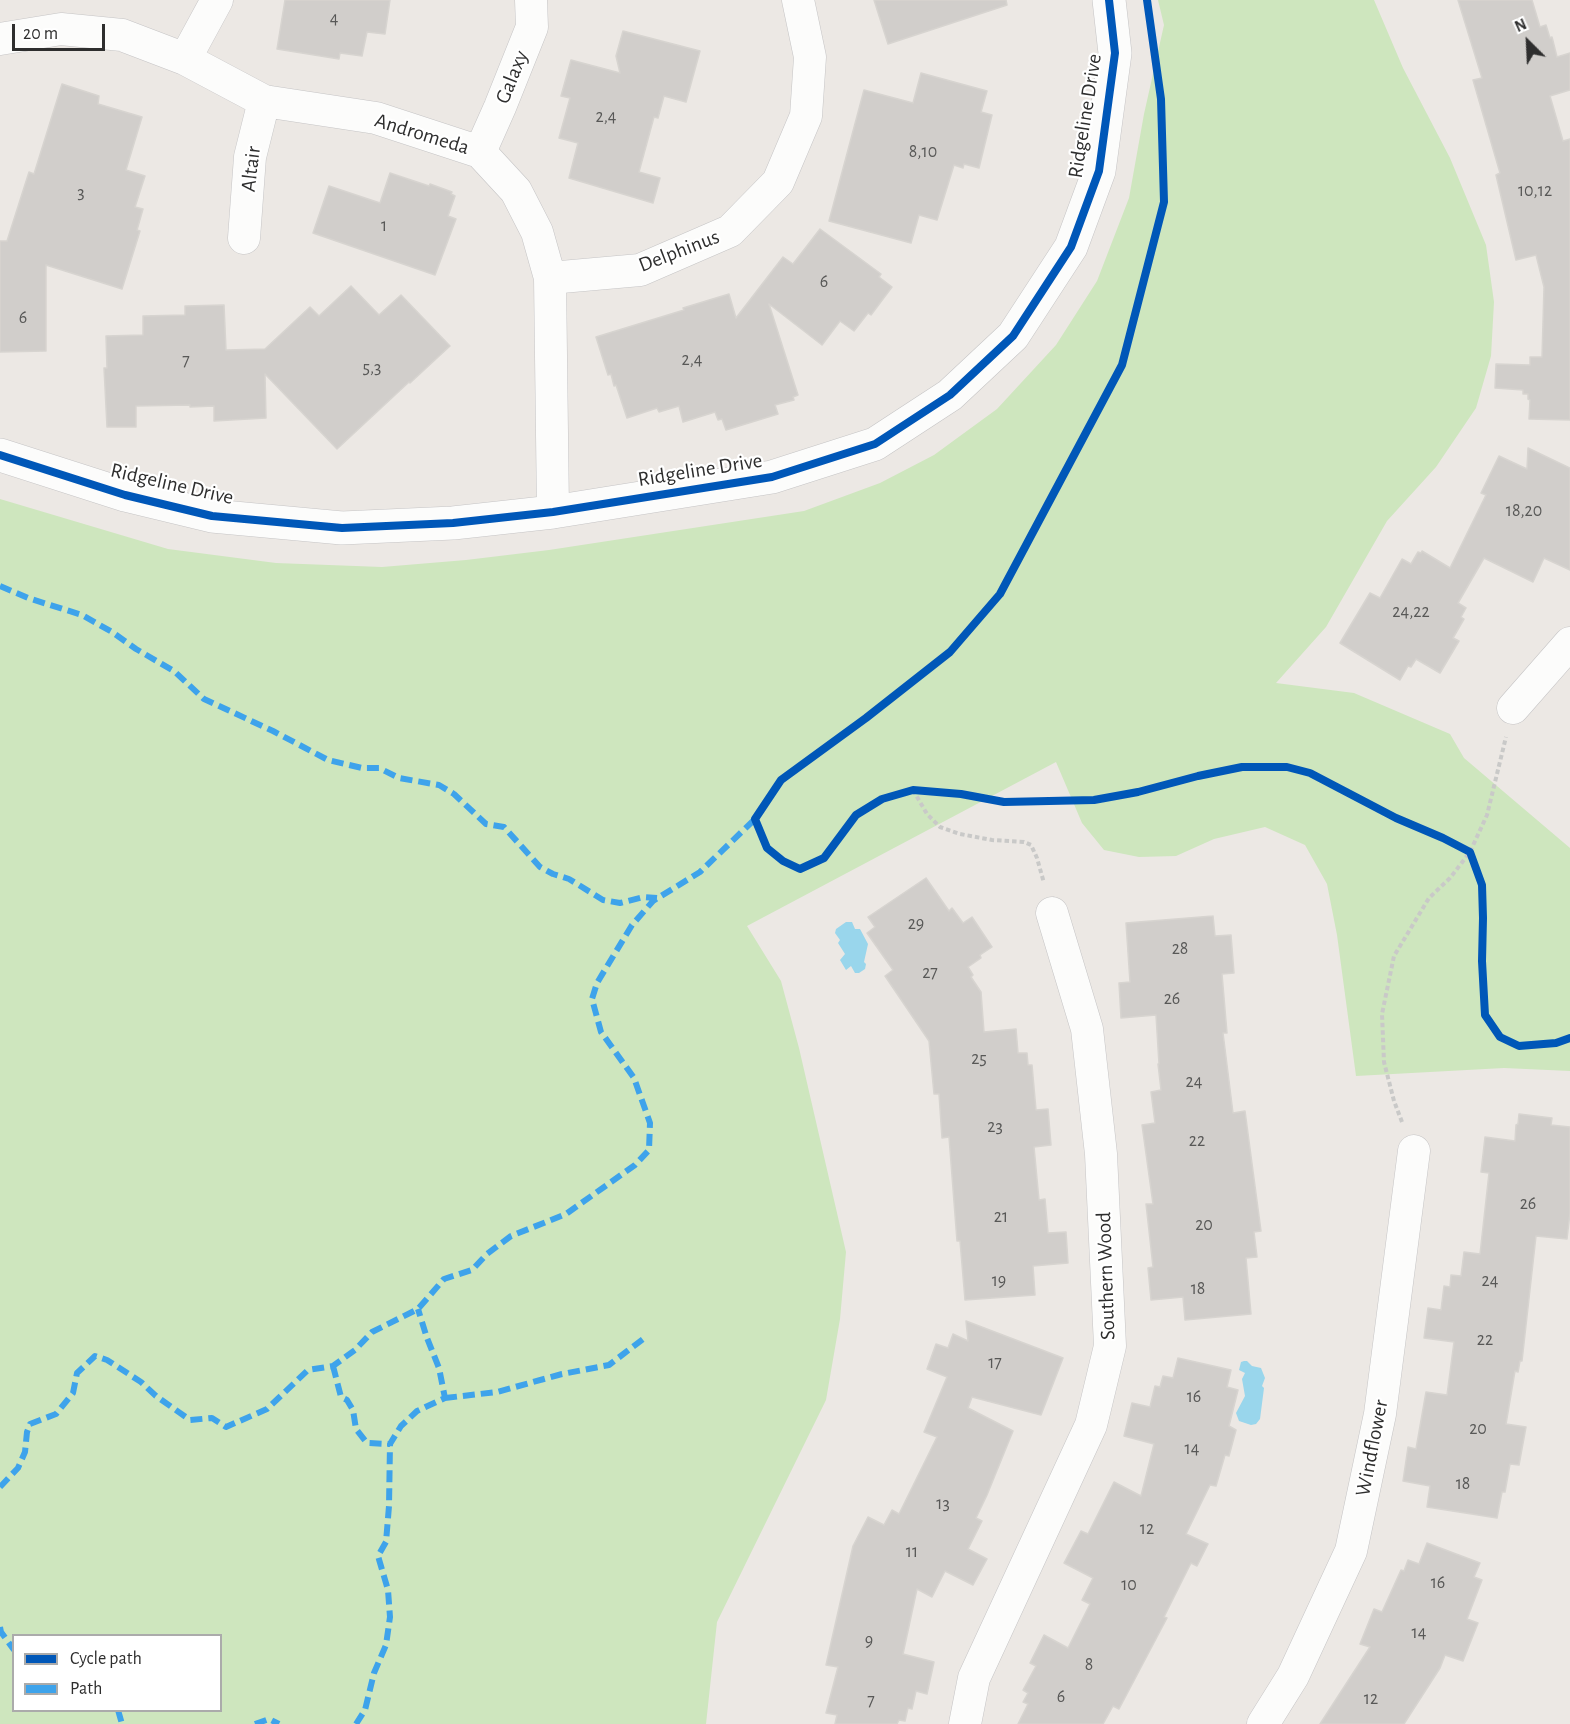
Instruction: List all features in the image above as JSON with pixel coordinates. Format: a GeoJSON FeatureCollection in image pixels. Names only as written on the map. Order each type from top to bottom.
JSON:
{"type":"FeatureCollection","features":[{"type":"Feature","properties":{"kind":"street"},"geometry":{"type":"LineString","coordinates":[[185,59],[217,0]]}},
{"type":"Feature","properties":{"kind":"street","name":"Galaxy"},"geometry":{"type":"LineString","coordinates":[[480,152],[501,107],[532,27],[531,0]]}},
{"type":"Feature","properties":{"kind":"street","name":"Delphinus"},"geometry":{"type":"LineString","coordinates":[[550,278],[640,270],[650,266],[730,231],[778,182],[806,116],[810,57],[798,0]]}},
{"type":"Feature","properties":{"kind":"street","name":"Ridgeline Drive"},"geometry":{"type":"LineString","coordinates":[[0,455],[125,495],[212,516],[342,528],[453,523],[553,512],[771,477],[875,444],[950,395],[1013,336],[1071,248],[1100,171],[1115,53],[1109,0]]}},
{"type":"Feature","properties":{"kind":"street","name":"Andromeda"},"geometry":{"type":"LineString","coordinates":[[0,39],[61,29],[122,35],[185,59],[264,101],[376,118],[480,152],[516,191],[537,232],[550,278],[553,512]]}},
{"type":"Feature","properties":{"kind":"street","name":"Altair"},"geometry":{"type":"LineString","coordinates":[[244,238],[250,157],[264,101]]}},
{"type":"Feature","properties":{"kind":"street"},"geometry":{"type":"LineString","coordinates":[[1513,708],[1570,643]]}},
{"type":"Feature","properties":{"kind":"street","name":"Southern Wood"},"geometry":{"type":"LineString","coordinates":[[965,1724],[974,1678],[1091,1425],[1110,1346],[1101,1154],[1088,1029],[1052,913]]}},
{"type":"Feature","properties":{"kind":"street","name":"Windflower"},"geometry":{"type":"LineString","coordinates":[[1263,1724],[1293,1676],[1351,1551],[1380,1414],[1414,1151]]}},
{"type":"Feature","properties":{"kind":"path"},"geometry":{"type":"LineString","coordinates":[[1414,1151],[1394,1101],[1384,1062],[1382,1014],[1394,956],[1429,898],[1450,878],[1470,852],[1487,815],[1513,708]]}},
{"type":"Feature","properties":{"kind":"path"},"geometry":{"type":"LineString","coordinates":[[914,790],[927,814],[940,827],[970,836],[1024,842],[1031,845],[1037,858],[1052,913]]}},
{"type":"Feature","properties":{"kind":"path"},"geometry":{"type":"LineString","coordinates":[[903,793],[914,790],[925,791]]}},
{"type":"Feature","properties":{"kind":"path"},"geometry":{"type":"LineString","coordinates":[[1461,847],[1470,852],[1474,863]]}},
{"type":"Feature","properties":{"kind":"green space"},"geometry":{"type":"Polygon","coordinates":[[[1158,0],[1374,0],[1403,68],[1450,158],[1486,245],[1494,302],[1491,356],[1476,408],[1436,467],[1387,521],[1326,627],[1276,683],[1354,693],[1450,734],[1464,758],[1570,848],[1570,1071],[1504,1068],[1356,1076],[1337,935],[1327,884],[1305,845],[1265,827],[1214,839],[1176,856],[1139,857],[1104,850],[1082,823],[1056,762],[747,926],[781,981],[799,1048],[846,1252],[840,1319],[826,1400],[717,1622],[706,1724],[0,1724],[0,499],[168,549],[276,563],[382,567],[549,550],[804,511],[880,483],[934,455],[997,409],[1056,345],[1097,281],[1129,198],[1144,114],[1164,25],[1158,0]]]}},
{"type":"Feature","properties":{"kind":"water"},"geometry":{"type":"Polygon","coordinates":[[[846,922],[852,922],[855,929],[860,929],[868,944],[864,962],[865,969],[859,973],[855,973],[851,966],[846,970],[840,960],[845,954],[835,933],[836,929],[846,922]]]}},
{"type":"Feature","properties":{"kind":"water"},"geometry":{"type":"Polygon","coordinates":[[[1244,1361],[1261,1368],[1265,1378],[1262,1386],[1264,1388],[1260,1419],[1256,1424],[1251,1425],[1239,1421],[1236,1413],[1245,1396],[1242,1379],[1245,1373],[1239,1370],[1241,1362],[1244,1361]]]}},
{"type":"Feature","properties":{"kind":"building"},"geometry":{"type":"Polygon","coordinates":[[[285,0],[390,0],[385,34],[367,32],[362,56],[340,53],[339,59],[277,49],[285,0]]]}},
{"type":"Feature","properties":{"kind":"building"},"geometry":{"type":"Polygon","coordinates":[[[874,0],[1006,0],[1007,5],[888,44],[874,0]]]}},
{"type":"Feature","properties":{"kind":"building"},"geometry":{"type":"Polygon","coordinates":[[[1458,0],[1532,0],[1540,27],[1546,25],[1557,57],[1570,53],[1570,90],[1550,96],[1563,141],[1570,139],[1570,420],[1529,419],[1528,394],[1523,394],[1523,390],[1495,388],[1496,364],[1530,365],[1530,357],[1542,357],[1544,287],[1536,255],[1516,260],[1496,175],[1500,173],[1473,80],[1482,78],[1458,0]]]}},
{"type":"Feature","properties":{"kind":"building"},"geometry":{"type":"Polygon","coordinates":[[[623,31],[700,51],[686,102],[664,96],[658,118],[654,117],[639,172],[660,178],[653,203],[569,178],[578,143],[559,138],[570,98],[561,96],[571,60],[620,73],[616,56],[623,31]]]}},
{"type":"Feature","properties":{"kind":"building"},"geometry":{"type":"Polygon","coordinates":[[[921,73],[987,91],[981,112],[992,115],[979,168],[964,164],[963,168],[954,165],[937,220],[919,215],[911,243],[829,221],[864,90],[913,103],[921,73]]]}},
{"type":"Feature","properties":{"kind":"building"},"geometry":{"type":"Polygon","coordinates":[[[62,84],[99,96],[98,104],[142,117],[126,170],[145,176],[135,207],[143,209],[137,230],[140,231],[122,289],[46,265],[46,351],[0,352],[0,241],[7,241],[29,172],[34,174],[62,84]]]}},
{"type":"Feature","properties":{"kind":"building"},"geometry":{"type":"Polygon","coordinates":[[[390,173],[429,186],[430,184],[452,192],[451,194],[455,196],[448,216],[456,219],[435,275],[313,233],[329,186],[380,203],[390,173]]]}},
{"type":"Feature","properties":{"kind":"building"},"geometry":{"type":"Polygon","coordinates":[[[820,229],[881,274],[879,277],[892,287],[871,315],[868,313],[854,331],[840,321],[822,345],[769,304],[798,395],[793,397],[794,400],[775,405],[778,414],[726,430],[722,419],[718,420],[715,412],[683,422],[679,406],[659,412],[657,408],[627,418],[616,385],[614,386],[611,374],[608,375],[596,337],[729,294],[736,318],[783,257],[793,264],[820,229]]]}},
{"type":"Feature","properties":{"kind":"building"},"geometry":{"type":"Polygon","coordinates":[[[351,286],[379,315],[401,295],[450,346],[337,449],[265,374],[266,418],[214,421],[214,406],[136,406],[136,427],[107,427],[104,368],[107,368],[106,336],[143,335],[143,316],[185,315],[185,306],[224,305],[226,350],[265,349],[310,307],[319,316],[351,286]]]}},
{"type":"Feature","properties":{"kind":"building"},"geometry":{"type":"Polygon","coordinates":[[[1528,448],[1570,468],[1570,570],[1544,558],[1533,582],[1484,558],[1458,603],[1466,608],[1461,617],[1464,619],[1453,638],[1459,641],[1440,673],[1416,659],[1411,667],[1408,666],[1400,680],[1340,643],[1370,593],[1380,598],[1402,559],[1411,564],[1418,552],[1422,551],[1450,568],[1486,495],[1481,493],[1499,456],[1527,469],[1528,448]]]}},
{"type":"Feature","properties":{"kind":"building"},"geometry":{"type":"Polygon","coordinates":[[[926,878],[949,911],[952,908],[963,923],[972,917],[992,947],[968,967],[973,975],[971,977],[981,992],[984,1032],[1016,1029],[1018,1053],[1027,1053],[1028,1065],[1032,1065],[1036,1110],[1048,1109],[1051,1145],[1034,1147],[1039,1200],[1045,1199],[1048,1233],[1066,1232],[1068,1263],[1033,1266],[1035,1295],[965,1300],[960,1241],[957,1241],[949,1137],[942,1138],[939,1094],[934,1094],[929,1041],[885,976],[893,970],[867,933],[875,927],[868,917],[926,878]]]}},
{"type":"Feature","properties":{"kind":"building"},"geometry":{"type":"Polygon","coordinates":[[[1213,916],[1215,936],[1231,935],[1234,973],[1222,974],[1227,1033],[1223,1033],[1233,1113],[1245,1111],[1261,1231],[1254,1232],[1257,1257],[1246,1258],[1251,1314],[1185,1320],[1183,1297],[1151,1300],[1148,1268],[1153,1267],[1146,1204],[1153,1204],[1142,1125],[1155,1123],[1151,1092],[1161,1090],[1156,1015],[1121,1018],[1119,983],[1130,982],[1126,923],[1213,916]]]}},
{"type":"Feature","properties":{"kind":"building"},"geometry":{"type":"Polygon","coordinates":[[[1519,1114],[1552,1118],[1551,1125],[1570,1127],[1570,1213],[1567,1239],[1536,1236],[1522,1361],[1520,1361],[1518,1372],[1515,1371],[1506,1424],[1526,1427],[1519,1465],[1510,1464],[1497,1518],[1427,1507],[1430,1486],[1403,1481],[1408,1447],[1416,1449],[1426,1392],[1447,1395],[1454,1342],[1424,1338],[1428,1308],[1441,1310],[1444,1286],[1450,1287],[1451,1275],[1461,1276],[1464,1252],[1480,1254],[1489,1173],[1481,1172],[1485,1137],[1515,1141],[1519,1114]]]}},
{"type":"Feature","properties":{"kind":"building"},"geometry":{"type":"Polygon","coordinates":[[[966,1321],[1063,1358],[1041,1415],[972,1397],[968,1408],[1013,1431],[976,1518],[982,1521],[968,1549],[987,1559],[973,1585],[945,1571],[932,1597],[917,1589],[903,1654],[934,1662],[927,1694],[916,1691],[912,1709],[908,1708],[905,1721],[899,1720],[897,1724],[835,1724],[837,1715],[826,1713],[838,1667],[826,1665],[853,1546],[868,1517],[884,1525],[892,1510],[899,1514],[937,1437],[924,1432],[947,1377],[927,1369],[936,1344],[948,1348],[953,1334],[968,1341],[966,1321]]]}},
{"type":"Feature","properties":{"kind":"building"},"geometry":{"type":"Polygon","coordinates":[[[1178,1358],[1231,1370],[1227,1387],[1238,1390],[1229,1426],[1236,1430],[1229,1456],[1225,1455],[1216,1486],[1210,1485],[1186,1534],[1208,1544],[1197,1566],[1191,1563],[1164,1617],[1167,1618],[1119,1709],[1113,1706],[1103,1724],[1018,1724],[1028,1704],[1023,1702],[1028,1693],[1023,1690],[1036,1666],[1030,1663],[1044,1635],[1068,1648],[1090,1604],[1082,1600],[1093,1578],[1064,1563],[1081,1531],[1088,1534],[1114,1482],[1141,1496],[1154,1444],[1124,1436],[1132,1403],[1150,1407],[1155,1386],[1160,1387],[1163,1376],[1173,1378],[1178,1358]]]}},
{"type":"Feature","properties":{"kind":"building"},"geometry":{"type":"Polygon","coordinates":[[[1427,1543],[1480,1563],[1474,1577],[1482,1580],[1467,1619],[1478,1623],[1463,1661],[1445,1655],[1440,1668],[1404,1724],[1320,1724],[1370,1647],[1360,1644],[1374,1609],[1382,1612],[1401,1570],[1404,1571],[1408,1560],[1419,1564],[1427,1543]]]}},
{"type":"Feature","properties":{"kind":"marked path"},"geometry":{"type":"LineString","coordinates":[[0,586],[28,598],[82,615],[174,671],[204,699],[328,760],[362,768],[379,768],[399,778],[439,785],[454,794],[486,824],[504,827],[540,867],[569,879],[603,900],[620,903],[644,897],[657,898]]}},
{"type":"Feature","properties":{"kind":"marked path"},"geometry":{"type":"LineString","coordinates":[[0,1487],[18,1468],[25,1452],[30,1424],[56,1414],[73,1393],[77,1373],[95,1356],[107,1360],[141,1382],[156,1396],[190,1420],[212,1418],[226,1427],[267,1409],[308,1370],[333,1366],[355,1350],[372,1332],[418,1309],[444,1279],[472,1270],[487,1254],[511,1236],[566,1214],[635,1165],[649,1150],[650,1123],[634,1078],[601,1032],[592,999],[597,983],[632,925],[653,901],[700,872],[755,819]]}},
{"type":"Feature","properties":{"kind":"marked path"},"geometry":{"type":"LineString","coordinates":[[356,1724],[365,1710],[374,1673],[386,1645],[390,1617],[388,1590],[378,1556],[386,1542],[390,1444],[401,1426],[417,1411],[445,1398],[439,1368],[418,1309]]}},
{"type":"Feature","properties":{"kind":"marked path"},"geometry":{"type":"LineString","coordinates":[[445,1398],[497,1392],[562,1374],[609,1365],[647,1336]]}},
{"type":"Feature","properties":{"kind":"marked path"},"geometry":{"type":"LineString","coordinates":[[333,1366],[341,1397],[347,1400],[353,1410],[356,1429],[367,1443],[390,1444]]}},
{"type":"Feature","properties":{"kind":"marked path"},"geometry":{"type":"LineString","coordinates":[[0,1627],[12,1647]]}},
{"type":"Feature","properties":{"kind":"marked path"},"geometry":{"type":"LineString","coordinates":[[119,1712],[122,1724]]}},
{"type":"Feature","properties":{"kind":"marked path"},"geometry":{"type":"LineString","coordinates":[[255,1724],[269,1719],[279,1724]]}},
{"type":"Feature","properties":{"kind":"cycle path"},"geometry":{"type":"LineString","coordinates":[[0,455],[125,495],[212,516],[342,528],[453,523],[553,512],[772,477],[875,444],[950,395],[1013,336],[1071,247],[1099,171],[1115,53],[1109,0]]}},
{"type":"Feature","properties":{"kind":"cycle path"},"geometry":{"type":"LineString","coordinates":[[1147,0],[1161,99],[1164,202],[1122,365],[1000,594],[950,652],[866,718],[781,780],[755,819],[767,848],[783,861],[800,869],[824,858],[856,815],[882,799],[913,790],[961,794],[1004,802],[1094,800],[1242,767],[1287,767],[1310,773],[1396,818],[1470,852],[1482,885],[1485,1015],[1500,1037],[1519,1046],[1556,1043],[1570,1038]]}}]}
